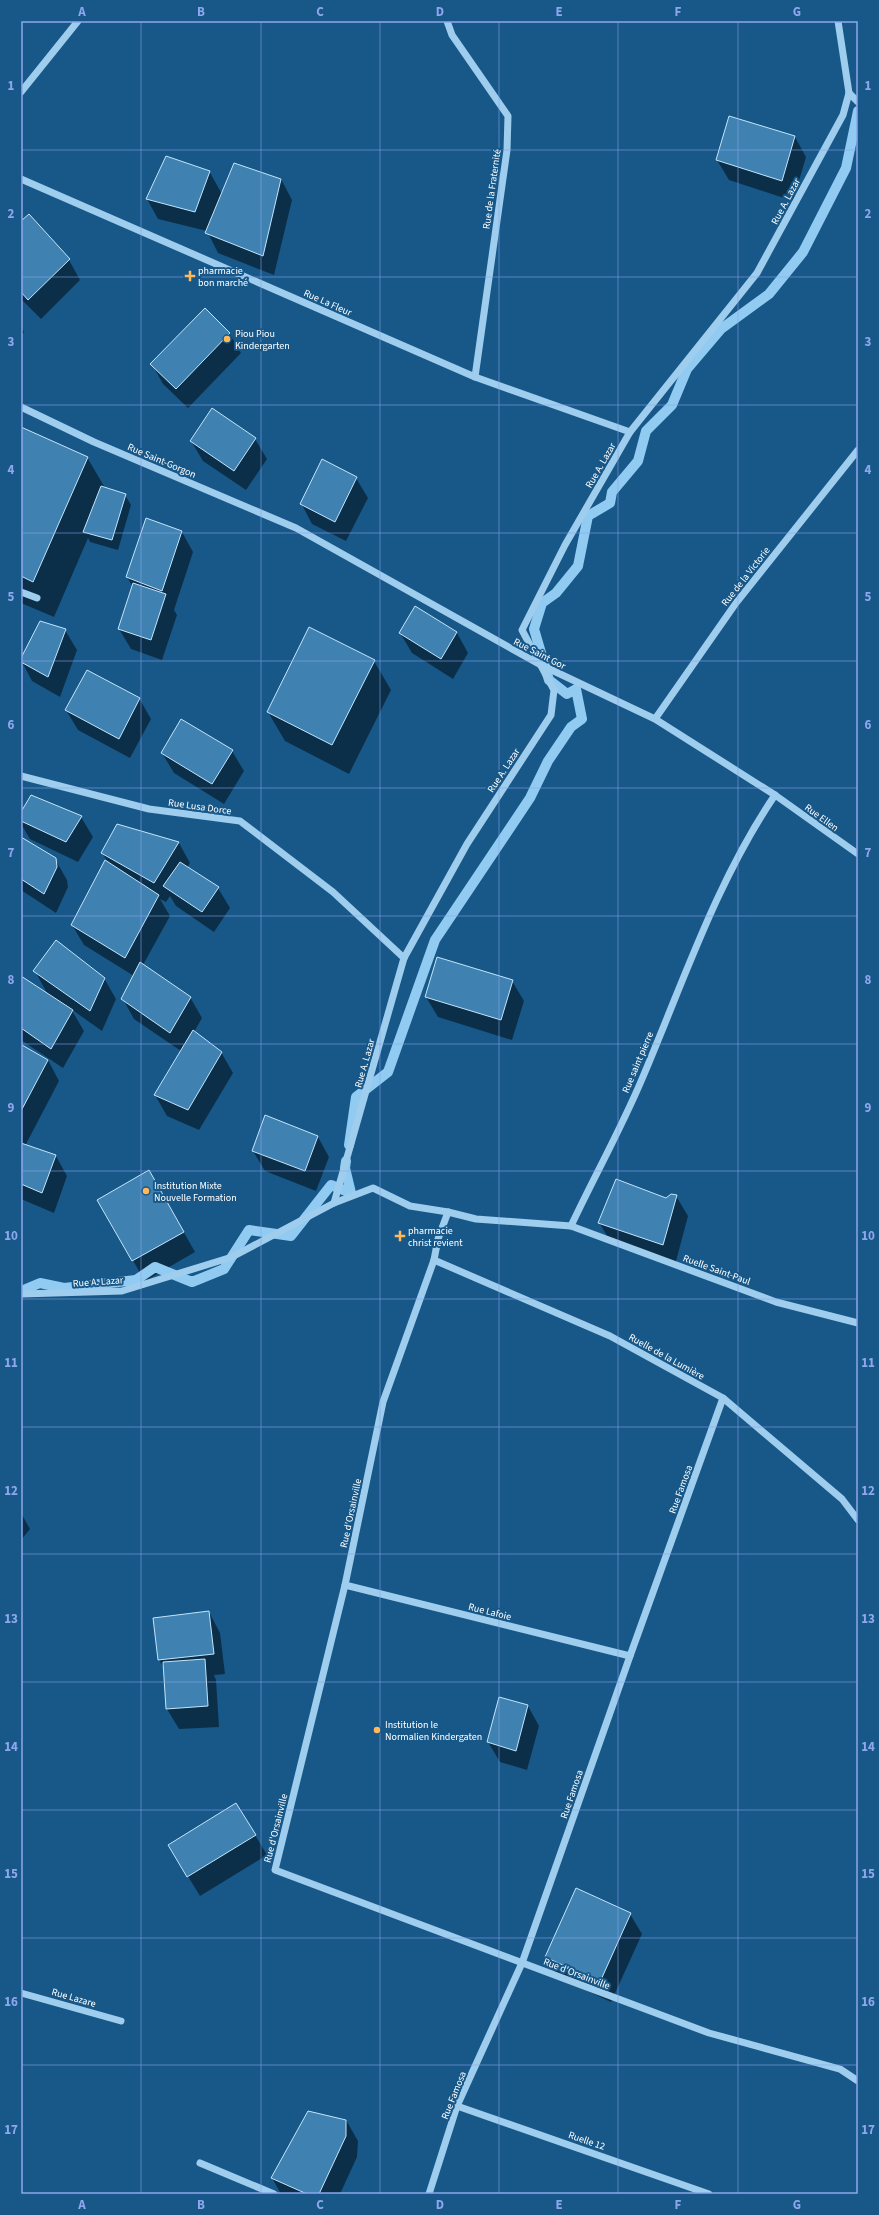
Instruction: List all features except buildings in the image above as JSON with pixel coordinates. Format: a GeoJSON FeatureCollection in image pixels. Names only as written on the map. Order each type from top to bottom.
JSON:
{"type":"FeatureCollection","features":[{"type":"Feature","properties":{"kind":"street"},"geometry":{"type":"LineString","coordinates":[[21,92],[78,21]]}},
{"type":"Feature","properties":{"kind":"street","name":"Rue de la Fraternité"},"geometry":{"type":"LineString","coordinates":[[447,21],[452,35],[508,116],[507,150],[475,377]]}},
{"type":"Feature","properties":{"kind":"street"},"geometry":{"type":"LineString","coordinates":[[838,21],[849,93],[858,102]]}},
{"type":"Feature","properties":{"kind":"street","name":"Rue A. Lazar"},"geometry":{"type":"LineString","coordinates":[[21,1294],[122,1291],[232,1256],[334,1202],[404,958],[467,844],[551,715],[554,690],[522,630],[565,545],[630,432],[757,273],[843,115],[849,93]]}},
{"type":"Feature","properties":{"kind":"street","name":"Rue La Fleur"},"geometry":{"type":"LineString","coordinates":[[21,179],[475,377],[630,432]]}},
{"type":"Feature","properties":{"kind":"street","name":"Rue Saint-Gorgon"},"geometry":{"type":"LineString","coordinates":[[21,407],[94,442],[296,528]]}},
{"type":"Feature","properties":{"kind":"street","name":"Rue de la Victorie"},"geometry":{"type":"LineString","coordinates":[[655,719],[736,603],[858,450]]}},
{"type":"Feature","properties":{"kind":"street","name":"Rue Saint Gor"},"geometry":{"type":"LineString","coordinates":[[296,528],[539,664],[655,719],[775,795]]}},
{"type":"Feature","properties":{"kind":"street"},"geometry":{"type":"LineString","coordinates":[[21,592],[37,598]]}},
{"type":"Feature","properties":{"kind":"street","name":"Rue Lusa Dorce"},"geometry":{"type":"LineString","coordinates":[[21,776],[149,809],[240,822],[333,892],[404,958]]}},
{"type":"Feature","properties":{"kind":"street","name":"Rue Ellen"},"geometry":{"type":"LineString","coordinates":[[775,795],[858,854]]}},
{"type":"Feature","properties":{"kind":"street","name":"Rue saint pierre"},"geometry":{"type":"LineString","coordinates":[[571,1226],[642,1080],[715,901],[762,814],[775,795]]}},
{"type":"Feature","properties":{"kind":"street"},"geometry":{"type":"LineString","coordinates":[[334,1202],[373,1188],[410,1206],[448,1212],[476,1219],[571,1226]]}},
{"type":"Feature","properties":{"kind":"street","name":"Rue d'Orsainville"},"geometry":{"type":"LineString","coordinates":[[448,1212],[438,1239],[434,1260],[383,1402],[345,1585],[275,1870],[710,2033],[840,2069],[858,2081]]}},
{"type":"Feature","properties":{"kind":"street","name":"Ruelle Saint-Paul"},"geometry":{"type":"LineString","coordinates":[[571,1226],[776,1302],[858,1324]]}},
{"type":"Feature","properties":{"kind":"street","name":"Ruelle de la Lumière"},"geometry":{"type":"LineString","coordinates":[[434,1260],[610,1336],[723,1398],[842,1499],[858,1520]]}},
{"type":"Feature","properties":{"kind":"street","name":"Rue Famosa"},"geometry":{"type":"LineString","coordinates":[[429,2194],[458,2106],[522,1963],[723,1398]]}},
{"type":"Feature","properties":{"kind":"street","name":"Rue Lafoie"},"geometry":{"type":"LineString","coordinates":[[345,1585],[630,1656]]}},
{"type":"Feature","properties":{"kind":"street","name":"Rue Lazare"},"geometry":{"type":"LineString","coordinates":[[21,1993],[121,2020]]}},
{"type":"Feature","properties":{"kind":"street","name":"Ruelle 12"},"geometry":{"type":"LineString","coordinates":[[458,2106],[709,2194]]}},
{"type":"Feature","properties":{"kind":"street"},"geometry":{"type":"LineString","coordinates":[[200,2163],[274,2194]]}},
{"type":"Feature","properties":{"kind":"waterway"},"geometry":{"type":"LineString","coordinates":[[349,1145],[356,1097],[388,1072],[435,940],[530,798],[548,761],[571,727],[582,719],[576,689],[567,694],[549,680],[534,629],[542,603],[556,593],[578,566],[588,516],[610,503],[612,492],[638,461],[646,431],[672,405],[687,369],[721,329],[769,294],[803,252],[846,168],[858,111]]}},
{"type":"Feature","properties":{"kind":"waterway"},"geometry":{"type":"LineString","coordinates":[[21,1291],[40,1283],[64,1288],[136,1280],[155,1267],[192,1282],[224,1269],[249,1230],[291,1236],[331,1185],[351,1193],[345,1168],[346,1161]]}},
{"type":"Feature","properties":{"kind":"place","name":"pharmacie bon marché"},"geometry":{"type":"Point","coordinates":[190,276]}},
{"type":"Feature","properties":{"kind":"place","name":"Piou Piou Kindergarten"},"geometry":{"type":"Point","coordinates":[227,339]}},
{"type":"Feature","properties":{"kind":"place","name":"Institution Mixte Nouvelle Formation"},"geometry":{"type":"Point","coordinates":[146,1191]}},
{"type":"Feature","properties":{"kind":"place","name":"pharmacie christ revient"},"geometry":{"type":"Point","coordinates":[400,1236]}},
{"type":"Feature","properties":{"kind":"place","name":"Institution le Normalien Kindergaten"},"geometry":{"type":"Point","coordinates":[377,1730]}}]}
